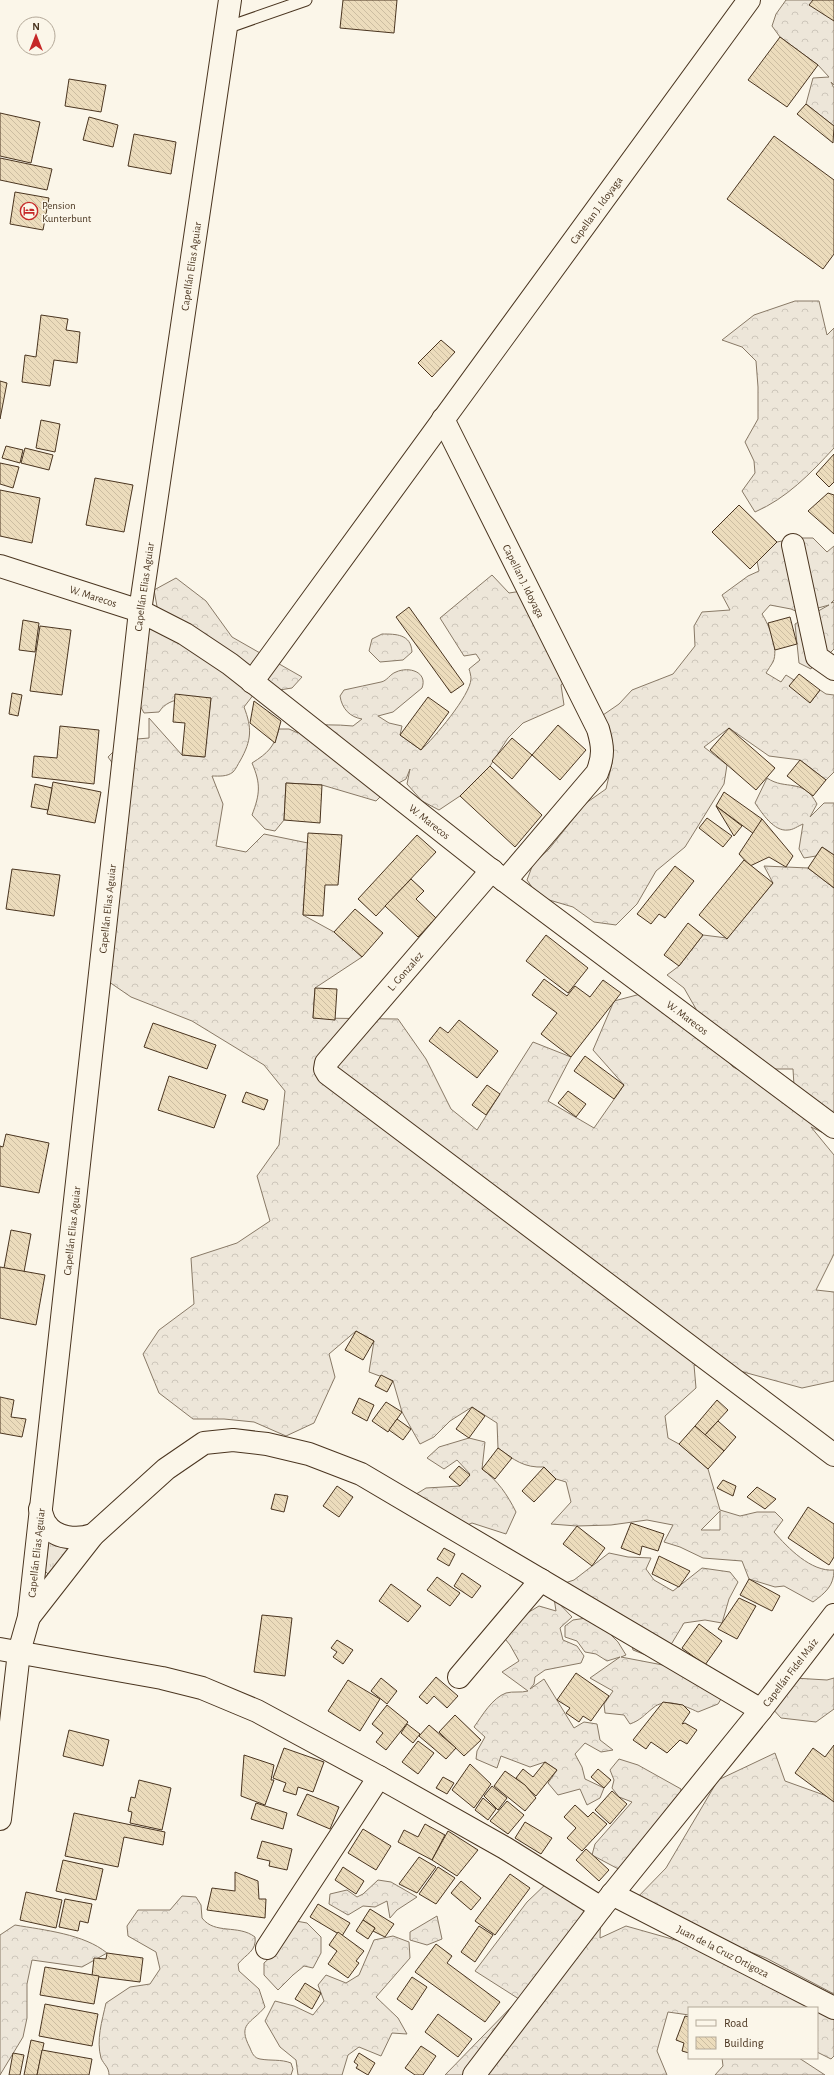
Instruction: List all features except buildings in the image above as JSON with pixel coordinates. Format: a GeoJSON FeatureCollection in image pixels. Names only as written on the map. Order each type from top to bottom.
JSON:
{"type":"FeatureCollection","features":[{"type":"Feature","properties":{"kind":"street","name":"Capellán Elias Aguiar"},"geometry":{"type":"LineString","coordinates":[[0,1819],[10,1651],[28,1617],[140,611],[230,0]]}},
{"type":"Feature","properties":{"kind":"street","name":"Capellan J. Idoyaga"},"geometry":{"type":"LineString","coordinates":[[252,682],[749,0]]}},
{"type":"Feature","properties":{"kind":"street","name":"Capellan J. Idoyaga"},"geometry":{"type":"LineString","coordinates":[[443,419],[598,729],[602,744]]}},
{"type":"Feature","properties":{"kind":"street"},"geometry":{"type":"LineString","coordinates":[[793,545],[817,657],[834,669]]}},
{"type":"Feature","properties":{"kind":"street","name":"W. Marecos"},"geometry":{"type":"LineString","coordinates":[[0,566],[140,611],[185,634],[252,682],[498,876],[834,1127]]}},
{"type":"Feature","properties":{"kind":"street","name":"L. Gonzalez"},"geometry":{"type":"LineString","coordinates":[[602,744],[602,759],[597,773],[498,876],[326,1063],[325,1069],[328,1074],[834,1455]]}},
{"type":"Feature","properties":{"kind":"street"},"geometry":{"type":"LineString","coordinates":[[28,1617],[93,1535],[166,1469],[204,1443],[233,1440],[267,1444],[309,1454],[361,1474],[761,1710]]}},
{"type":"Feature","properties":{"kind":"street"},"geometry":{"type":"LineString","coordinates":[[40,1509],[47,1526],[57,1534],[85,1538],[93,1535]]}},
{"type":"Feature","properties":{"kind":"street"},"geometry":{"type":"LineString","coordinates":[[459,1677],[542,1580]]}},
{"type":"Feature","properties":{"kind":"street","name":"Capellán Fidel Maíz"},"geometry":{"type":"LineString","coordinates":[[474,2075],[606,1901],[761,1710],[834,1615]]}},
{"type":"Feature","properties":{"kind":"street","name":"Juan de la Cruz Ortigoza"},"geometry":{"type":"LineString","coordinates":[[10,1651],[162,1678],[202,1688],[257,1711],[379,1777],[505,1848],[606,1901],[834,2008]]}},
{"type":"Feature","properties":{"kind":"street"},"geometry":{"type":"LineString","coordinates":[[267,1948],[379,1777]]}},
{"type":"Feature","properties":{"kind":"lane"},"geometry":{"type":"LineString","coordinates":[[226,28],[306,0]]}},
{"type":"Feature","properties":{"kind":"green space"},"geometry":{"type":"Polygon","coordinates":[[[786,0],[819,0],[834,17],[834,85],[831,82],[834,88],[834,126],[806,104],[813,78],[829,77],[818,65],[780,37],[772,26],[776,14],[786,0]]]}},
{"type":"Feature","properties":{"kind":"green space"},"geometry":{"type":"Polygon","coordinates":[[[795,301],[819,301],[827,335],[834,328],[834,448],[798,484],[777,500],[755,512],[742,491],[755,473],[754,461],[745,442],[758,419],[756,361],[742,347],[722,340],[754,315],[795,301]]]}},
{"type":"Feature","properties":{"kind":"green space"},"geometry":{"type":"Polygon","coordinates":[[[797,538],[813,538],[827,552],[834,546],[834,600],[831,603],[834,602],[834,649],[830,653],[818,653],[811,669],[799,663],[795,624],[829,605],[800,613],[791,609],[770,605],[762,614],[768,624],[772,637],[775,657],[766,673],[781,682],[786,675],[794,680],[810,703],[820,690],[826,694],[834,695],[834,772],[826,780],[800,760],[769,756],[729,728],[704,747],[727,765],[724,784],[685,847],[656,871],[637,904],[616,925],[594,922],[573,907],[539,897],[527,880],[533,864],[549,849],[586,803],[606,789],[612,763],[609,740],[603,715],[619,704],[632,690],[673,674],[695,646],[694,626],[702,612],[730,610],[722,595],[748,576],[759,571],[757,561],[761,549],[777,542],[797,538]]]}},
{"type":"Feature","properties":{"kind":"green space"},"geometry":{"type":"Polygon","coordinates":[[[492,575],[509,593],[522,591],[573,671],[561,685],[564,705],[523,723],[508,738],[490,766],[460,796],[439,810],[422,801],[407,784],[410,769],[406,779],[388,789],[376,801],[322,785],[286,783],[284,820],[275,831],[265,829],[252,815],[257,801],[258,783],[252,763],[270,749],[279,729],[289,729],[298,733],[304,723],[353,726],[362,719],[347,712],[340,696],[344,690],[383,681],[401,670],[412,670],[420,674],[423,682],[422,688],[393,712],[378,716],[389,723],[402,726],[400,735],[421,750],[434,736],[465,696],[471,679],[469,669],[480,660],[476,654],[464,656],[440,618],[492,575]]]}},
{"type":"Feature","properties":{"kind":"green space"},"geometry":{"type":"Polygon","coordinates":[[[176,578],[206,601],[232,637],[302,677],[292,688],[254,694],[244,707],[250,734],[244,754],[231,774],[212,776],[223,804],[216,846],[246,852],[264,834],[308,843],[303,915],[334,932],[362,957],[315,988],[313,1018],[398,1019],[426,1059],[451,1109],[477,1130],[533,1042],[571,1057],[548,1101],[594,1128],[624,1085],[593,1050],[614,1001],[652,991],[694,1025],[696,1009],[684,988],[667,975],[679,966],[703,935],[727,938],[773,883],[764,866],[808,868],[834,888],[834,1138],[811,1127],[834,1155],[834,1254],[816,1290],[834,1292],[834,1381],[802,1388],[725,1367],[694,1365],[696,1388],[665,1416],[668,1438],[679,1444],[708,1469],[720,1510],[740,1516],[757,1512],[775,1512],[783,1520],[774,1532],[793,1552],[817,1567],[825,1570],[834,1570],[831,1585],[813,1602],[784,1586],[775,1587],[749,1579],[742,1561],[703,1558],[680,1547],[664,1542],[673,1525],[647,1520],[611,1525],[577,1526],[551,1524],[571,1502],[566,1482],[556,1479],[544,1467],[525,1465],[498,1448],[497,1423],[472,1407],[450,1421],[434,1437],[420,1444],[402,1412],[393,1381],[369,1372],[374,1341],[356,1331],[329,1354],[335,1377],[314,1423],[286,1436],[254,1422],[224,1419],[193,1419],[159,1393],[143,1354],[159,1330],[194,1304],[191,1258],[237,1243],[270,1221],[257,1176],[279,1145],[285,1091],[264,1065],[192,1021],[131,997],[99,975],[121,775],[108,757],[125,740],[149,738],[149,718],[182,755],[204,757],[211,698],[189,698],[175,700],[159,712],[144,713],[135,696],[138,652],[158,612],[154,590],[176,578]],[[709,1041],[733,1067],[775,1088],[794,1086],[793,1069],[770,1069],[709,1041]],[[720,1511],[701,1530],[720,1530],[720,1511]]]}},
{"type":"Feature","properties":{"kind":"green space"},"geometry":{"type":"Polygon","coordinates":[[[382,634],[392,634],[406,638],[411,646],[412,652],[403,660],[380,662],[369,651],[372,639],[382,634]]]}},
{"type":"Feature","properties":{"kind":"green space"},"geometry":{"type":"Polygon","coordinates":[[[767,778],[774,782],[800,787],[806,790],[817,804],[810,817],[824,803],[834,803],[834,855],[822,847],[816,856],[804,858],[799,849],[803,824],[792,829],[783,830],[773,825],[769,821],[755,803],[767,778]]]}},
{"type":"Feature","properties":{"kind":"green space"},"geometry":{"type":"Polygon","coordinates":[[[469,1438],[485,1442],[482,1469],[502,1488],[516,1512],[506,1534],[472,1523],[456,1530],[413,1496],[426,1488],[460,1486],[470,1474],[457,1460],[444,1469],[427,1458],[439,1447],[469,1438]]]}},
{"type":"Feature","properties":{"kind":"green space"},"geometry":{"type":"Polygon","coordinates":[[[49,1539],[75,1543],[48,1574],[45,1571],[49,1539]]]}},
{"type":"Feature","properties":{"kind":"green space"},"geometry":{"type":"Polygon","coordinates":[[[609,1553],[628,1557],[651,1558],[646,1569],[654,1580],[673,1591],[702,1568],[730,1572],[738,1582],[729,1599],[722,1623],[705,1620],[684,1623],[672,1643],[656,1659],[633,1650],[628,1631],[614,1610],[587,1607],[559,1585],[574,1580],[609,1553]]]}},
{"type":"Feature","properties":{"kind":"green space"},"geometry":{"type":"Polygon","coordinates":[[[554,1598],[572,1617],[560,1628],[563,1640],[577,1646],[584,1656],[581,1663],[545,1670],[535,1677],[534,1684],[530,1689],[544,1679],[574,1728],[584,1722],[597,1724],[600,1740],[613,1750],[601,1752],[585,1743],[575,1754],[582,1767],[585,1779],[604,1788],[600,1798],[587,1805],[580,1789],[558,1795],[548,1783],[557,1770],[545,1762],[530,1767],[501,1756],[497,1768],[476,1759],[477,1751],[485,1737],[474,1727],[488,1708],[501,1695],[511,1692],[528,1691],[502,1672],[519,1661],[510,1645],[502,1635],[524,1615],[539,1606],[556,1611],[554,1598]]]}},
{"type":"Feature","properties":{"kind":"green space"},"geometry":{"type":"Polygon","coordinates":[[[593,1617],[618,1642],[626,1655],[621,1657],[668,1666],[724,1694],[718,1704],[698,1712],[687,1707],[663,1703],[630,1724],[624,1715],[605,1713],[604,1704],[613,1691],[590,1678],[620,1657],[607,1661],[596,1654],[585,1652],[577,1641],[565,1637],[565,1626],[573,1620],[593,1617]]]}},
{"type":"Feature","properties":{"kind":"green space"},"geometry":{"type":"Polygon","coordinates":[[[794,1678],[827,1680],[834,1678],[834,1709],[816,1722],[781,1718],[771,1707],[794,1678]]]}},
{"type":"Feature","properties":{"kind":"green space"},"geometry":{"type":"Polygon","coordinates":[[[775,1753],[785,1781],[824,1795],[834,1801],[834,1994],[766,1958],[740,1948],[834,2008],[834,2056],[831,2059],[818,2052],[818,2007],[688,2007],[688,2015],[668,2012],[657,2051],[667,2075],[445,2075],[519,1999],[475,1971],[527,1902],[548,1882],[601,1908],[600,1938],[626,1926],[693,1945],[631,1904],[666,1868],[718,1780],[775,1753]]]}},
{"type":"Feature","properties":{"kind":"green space"},"geometry":{"type":"Polygon","coordinates":[[[619,1759],[638,1765],[681,1789],[680,1807],[624,1872],[592,1855],[595,1844],[632,1802],[619,1797],[612,1788],[614,1780],[610,1770],[619,1759]]]}},
{"type":"Feature","properties":{"kind":"green space"},"geometry":{"type":"Polygon","coordinates":[[[378,1880],[391,1882],[417,1897],[397,1910],[390,1918],[387,1901],[375,1907],[363,1906],[348,1915],[329,1904],[330,1894],[347,1890],[357,1897],[363,1894],[378,1880]]]}},
{"type":"Feature","properties":{"kind":"green space"},"geometry":{"type":"Polygon","coordinates":[[[182,1896],[196,1897],[201,1905],[202,1918],[207,1923],[220,1928],[248,1933],[255,1937],[253,1949],[238,1964],[239,1971],[259,1989],[265,2007],[247,2024],[245,2029],[246,2040],[256,2058],[291,2063],[293,2069],[291,2075],[109,2075],[109,2072],[101,2058],[99,2044],[100,2030],[106,2003],[130,1987],[150,1984],[160,1969],[156,1952],[128,1936],[127,1926],[138,1910],[170,1910],[182,1896]]]}},
{"type":"Feature","properties":{"kind":"green space"},"geometry":{"type":"Polygon","coordinates":[[[437,1916],[442,1939],[427,1945],[410,1940],[410,1932],[437,1916]]]}},
{"type":"Feature","properties":{"kind":"green space"},"geometry":{"type":"Polygon","coordinates":[[[296,1921],[307,1923],[321,1937],[321,1953],[313,1968],[304,1966],[278,1990],[264,1975],[264,1963],[275,1953],[296,1921]]]}},
{"type":"Feature","properties":{"kind":"green space"},"geometry":{"type":"Polygon","coordinates":[[[15,1925],[75,1937],[87,1941],[107,1953],[82,1967],[32,1960],[27,1984],[27,2018],[23,2037],[0,2075],[0,1935],[15,1925]]]}},
{"type":"Feature","properties":{"kind":"green space"},"geometry":{"type":"Polygon","coordinates":[[[393,1936],[409,1942],[410,1958],[376,1997],[398,2018],[407,2034],[392,2033],[381,2056],[359,2047],[348,2055],[342,2075],[298,2075],[296,2060],[280,2047],[265,2021],[275,2001],[294,2006],[313,2015],[324,2001],[318,1985],[326,1975],[346,1983],[359,1975],[374,1940],[393,1936]]]}},
{"type":"Feature","properties":{"kind":"green space"},"geometry":{"type":"Polygon","coordinates":[[[722,2059],[801,2059],[825,2075],[715,2075],[723,2066],[722,2059]]]}},
{"type":"Feature","properties":{"kind":"place","name":"Pension Kunterbunt"},"geometry":{"type":"Point","coordinates":[29,211]}}]}
